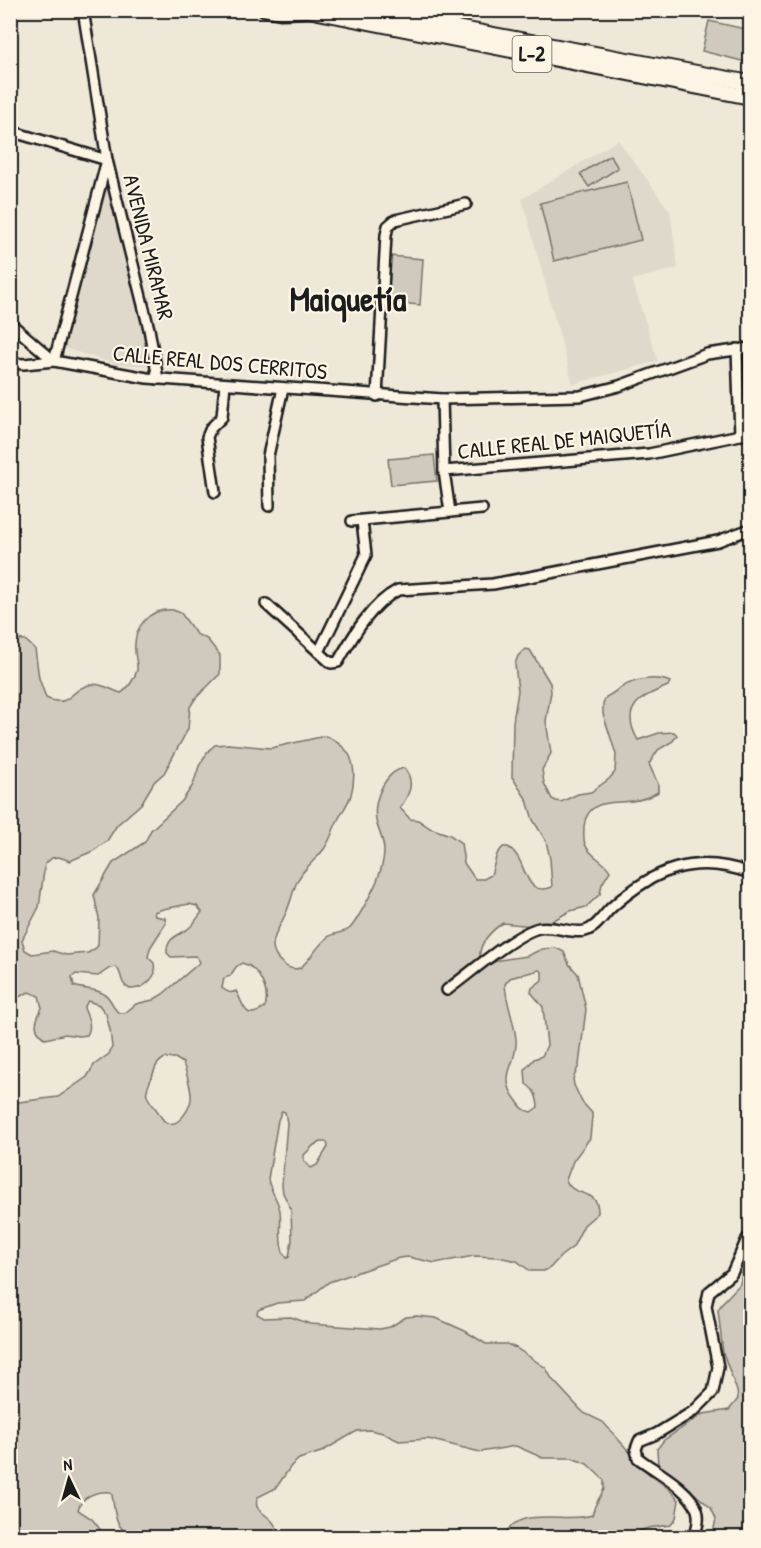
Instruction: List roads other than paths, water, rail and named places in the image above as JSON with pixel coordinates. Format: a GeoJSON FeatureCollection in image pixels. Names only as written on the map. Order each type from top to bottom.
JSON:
{"type":"FeatureCollection","features":[{"type":"Feature","properties":{"kind":"main road","name":"L-2"},"geometry":{"type":"LineString","coordinates":[[360,10],[750,83]]}},
{"type":"Feature","properties":{"kind":"main road","name":"L-2"},"geometry":{"type":"LineString","coordinates":[[311,11],[750,97]]}},
{"type":"Feature","properties":{"kind":"street","name":"AVENIDA MIRAMAR"},"geometry":{"type":"LineString","coordinates":[[83,10],[107,160],[149,329],[158,379]]}},
{"type":"Feature","properties":{"kind":"street","name":"L-2"},"geometry":{"type":"LineString","coordinates":[[264,10],[280,13],[311,11]]}},
{"type":"Feature","properties":{"kind":"street"},"geometry":{"type":"LineString","coordinates":[[10,131],[107,160]]}},
{"type":"Feature","properties":{"kind":"street","name":"AVENIDA MIRAMAR"},"geometry":{"type":"LineString","coordinates":[[54,361],[107,160]]}},
{"type":"Feature","properties":{"kind":"street"},"geometry":{"type":"LineString","coordinates":[[377,396],[388,226],[395,220],[466,204]]}},
{"type":"Feature","properties":{"kind":"street"},"geometry":{"type":"LineString","coordinates":[[10,323],[54,361]]}},
{"type":"Feature","properties":{"kind":"street","name":"CALLE REAL DE MAIQUETÍA"},"geometry":{"type":"LineString","coordinates":[[745,435],[649,454],[444,471],[442,399],[580,396],[620,386],[707,354],[750,348]]}},
{"type":"Feature","properties":{"kind":"street"},"geometry":{"type":"LineString","coordinates":[[737,349],[745,435]]}},
{"type":"Feature","properties":{"kind":"street","name":"CALLE REAL DOS CERRITOS"},"geometry":{"type":"LineString","coordinates":[[10,363],[54,361],[158,379],[442,399]]}},
{"type":"Feature","properties":{"kind":"street"},"geometry":{"type":"LineString","coordinates":[[215,492],[207,437],[211,428],[222,417],[225,384]]}},
{"type":"Feature","properties":{"kind":"street"},"geometry":{"type":"LineString","coordinates":[[268,506],[268,456],[283,388]]}},
{"type":"Feature","properties":{"kind":"street"},"geometry":{"type":"LineString","coordinates":[[444,471],[450,512]]}},
{"type":"Feature","properties":{"kind":"street"},"geometry":{"type":"LineString","coordinates":[[352,520],[362,521],[482,509]]}},
{"type":"Feature","properties":{"kind":"street"},"geometry":{"type":"LineString","coordinates":[[319,652],[366,555],[362,521]]}},
{"type":"Feature","properties":{"kind":"street"},"geometry":{"type":"LineString","coordinates":[[266,604],[331,663],[338,662],[353,637],[375,609],[386,596],[398,590],[493,584],[718,541],[750,529]]}},
{"type":"Feature","properties":{"kind":"street"},"geometry":{"type":"LineString","coordinates":[[447,990],[510,943],[537,928],[584,931],[600,922],[607,912],[647,879],[677,867],[714,864],[750,873]]}},
{"type":"Feature","properties":{"kind":"street"},"geometry":{"type":"LineString","coordinates":[[694,1538],[698,1522],[697,1510],[687,1494],[638,1458],[636,1449],[639,1441],[656,1434],[694,1411],[713,1392],[718,1367],[706,1306],[709,1292],[732,1273],[750,1236]]}},
{"type":"Feature","properties":{"kind":"district","name":"Maiquetía"},"geometry":{"type":"Point","coordinates":[348,299]}}]}
